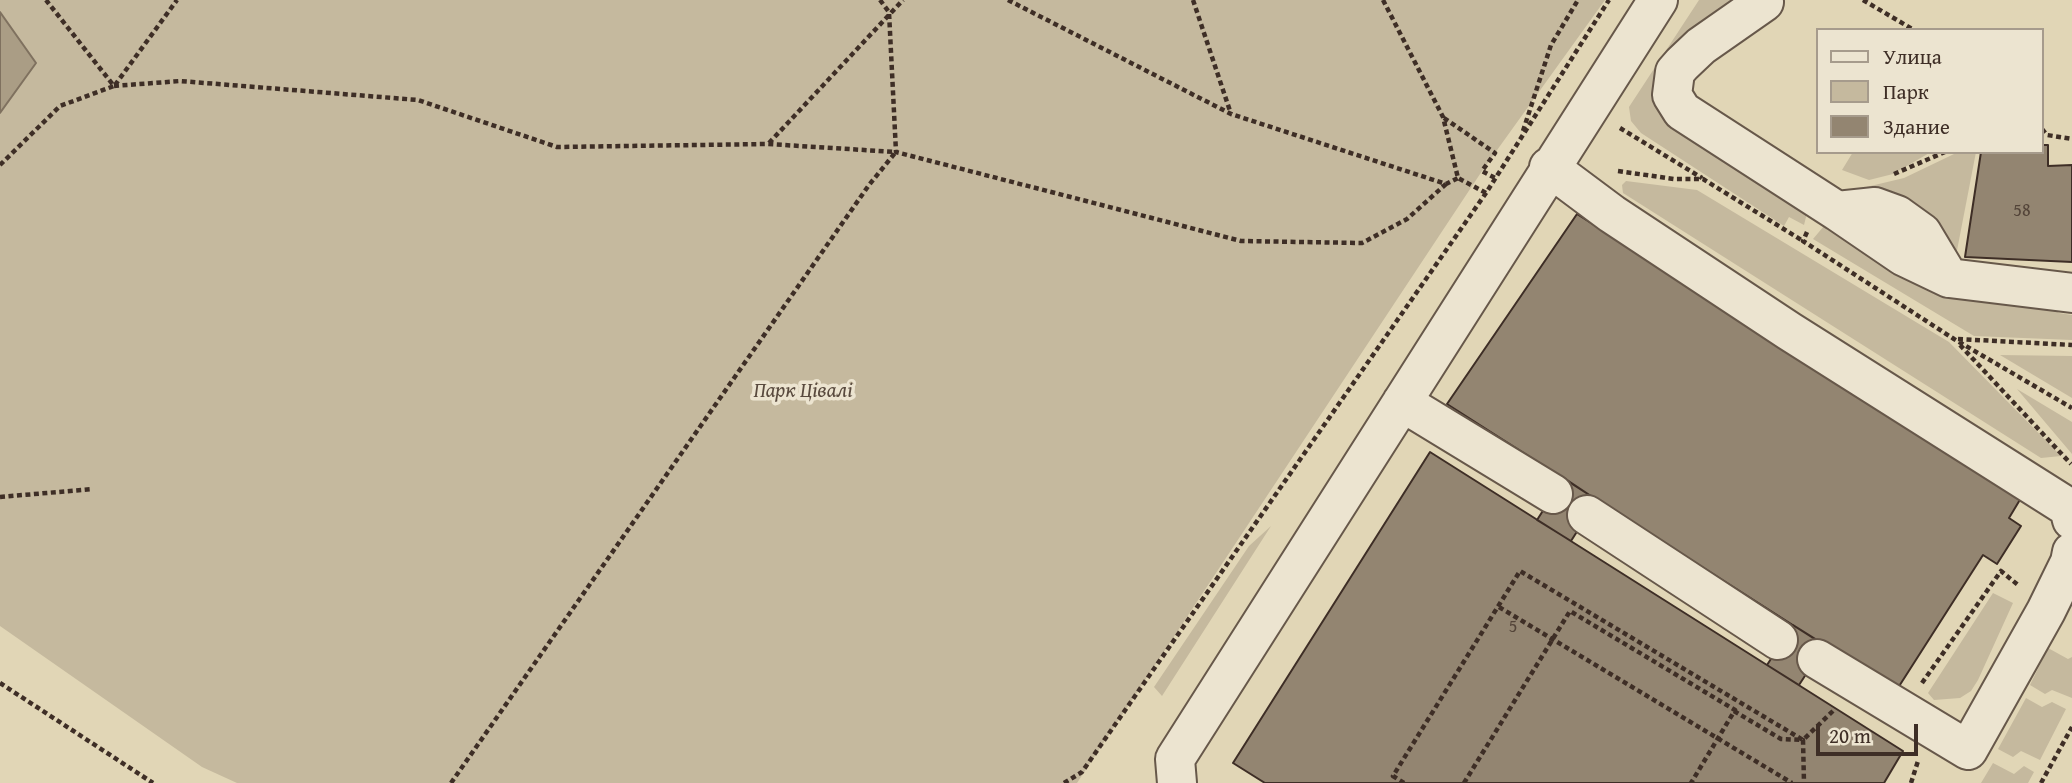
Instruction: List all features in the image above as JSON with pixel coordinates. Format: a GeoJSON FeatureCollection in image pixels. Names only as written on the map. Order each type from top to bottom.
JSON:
{"type":"FeatureCollection","features":[{"type":"Feature","properties":{"kind":"lane"},"geometry":{"type":"LineString","coordinates":[[1177,783],[1175,759],[1549,167],[1658,0]]}},
{"type":"Feature","properties":{"kind":"lane"},"geometry":{"type":"LineString","coordinates":[[1764,2],[1701,46],[1675,72],[1672,96],[1682,111],[1893,250],[1949,278],[2072,293]]}},
{"type":"Feature","properties":{"kind":"lane"},"geometry":{"type":"LineString","coordinates":[[1549,167],[1612,214],[1771,319],[2069,508],[2072,520]]}},
{"type":"Feature","properties":{"kind":"lane"},"geometry":{"type":"LineString","coordinates":[[1402,402],[1553,494]]}},
{"type":"Feature","properties":{"kind":"lane"},"geometry":{"type":"LineString","coordinates":[[1587,515],[1778,640]]}},
{"type":"Feature","properties":{"kind":"lane"},"geometry":{"type":"LineString","coordinates":[[1817,659],[1968,750],[2046,611],[2070,562],[2072,552]]}},
{"type":"Feature","properties":{"kind":"path"},"geometry":{"type":"LineString","coordinates":[[46,0],[114,86]]}},
{"type":"Feature","properties":{"kind":"path"},"geometry":{"type":"LineString","coordinates":[[114,86],[177,0]]}},
{"type":"Feature","properties":{"kind":"path"},"geometry":{"type":"LineString","coordinates":[[451,783],[895,152],[889,12],[880,0]]}},
{"type":"Feature","properties":{"kind":"path"},"geometry":{"type":"LineString","coordinates":[[768,144],[903,0]]}},
{"type":"Feature","properties":{"kind":"path"},"geometry":{"type":"LineString","coordinates":[[1008,0],[1231,114],[1446,184]]}},
{"type":"Feature","properties":{"kind":"path"},"geometry":{"type":"LineString","coordinates":[[1193,0],[1231,114]]}},
{"type":"Feature","properties":{"kind":"path"},"geometry":{"type":"LineString","coordinates":[[1383,0],[1443,117],[1458,178],[1486,192]]}},
{"type":"Feature","properties":{"kind":"path"},"geometry":{"type":"LineString","coordinates":[[1520,140],[1551,45],[1578,0]]}},
{"type":"Feature","properties":{"kind":"path"},"geometry":{"type":"LineString","coordinates":[[1064,783],[1082,772],[1496,178],[1609,0]]}},
{"type":"Feature","properties":{"kind":"path"},"geometry":{"type":"LineString","coordinates":[[1863,0],[1911,28]]}},
{"type":"Feature","properties":{"kind":"path"},"geometry":{"type":"LineString","coordinates":[[0,165],[60,106],[114,86],[180,81],[418,100],[557,147],[768,144],[895,152],[1241,241],[1362,243],[1408,219],[1446,184],[1458,178]]}},
{"type":"Feature","properties":{"kind":"path"},"geometry":{"type":"LineString","coordinates":[[1443,117],[1495,153],[1482,171],[1496,178]]}},
{"type":"Feature","properties":{"kind":"path"},"geometry":{"type":"LineString","coordinates":[[1615,125],[1803,241]]}},
{"type":"Feature","properties":{"kind":"path"},"geometry":{"type":"LineString","coordinates":[[2045,135],[2072,139]]}},
{"type":"Feature","properties":{"kind":"path"},"geometry":{"type":"LineString","coordinates":[[1628,172],[1703,179]]}},
{"type":"Feature","properties":{"kind":"path"},"geometry":{"type":"LineString","coordinates":[[1954,339],[2072,345]]}},
{"type":"Feature","properties":{"kind":"path"},"geometry":{"type":"LineString","coordinates":[[1954,339],[2072,408]]}},
{"type":"Feature","properties":{"kind":"path"},"geometry":{"type":"LineString","coordinates":[[1954,339],[2072,465]]}},
{"type":"Feature","properties":{"kind":"path"},"geometry":{"type":"LineString","coordinates":[[0,497],[93,489]]}},
{"type":"Feature","properties":{"kind":"path"},"geometry":{"type":"LineString","coordinates":[[1404,783],[1393,776],[1520,571],[1803,740]]}},
{"type":"Feature","properties":{"kind":"path"},"geometry":{"type":"LineString","coordinates":[[1902,711],[2001,571],[2046,611]]}},
{"type":"Feature","properties":{"kind":"path"},"geometry":{"type":"LineString","coordinates":[[1499,607],[1792,783]]}},
{"type":"Feature","properties":{"kind":"path"},"geometry":{"type":"LineString","coordinates":[[1464,783],[1570,611],[1735,710],[1691,783]]}},
{"type":"Feature","properties":{"kind":"path"},"geometry":{"type":"LineString","coordinates":[[1609,646],[1614,638]]}},
{"type":"Feature","properties":{"kind":"path"},"geometry":{"type":"LineString","coordinates":[[0,683],[153,783]]}},
{"type":"Feature","properties":{"kind":"path"},"geometry":{"type":"LineString","coordinates":[[1703,692],[1781,739],[1803,740],[1835,709]]}},
{"type":"Feature","properties":{"kind":"path"},"geometry":{"type":"LineString","coordinates":[[2041,783],[2072,727]]}},
{"type":"Feature","properties":{"kind":"path"},"geometry":{"type":"LineString","coordinates":[[1803,740],[1804,783]]}},
{"type":"Feature","properties":{"kind":"green space","name":"Парк Цівалі"},"geometry":{"type":"Polygon","coordinates":[[[0,0],[1605,0],[1482,171],[1077,783],[237,783],[202,767],[0,626],[0,0]]]}},
{"type":"Feature","properties":{"kind":"green space"},"geometry":{"type":"Polygon","coordinates":[[[1699,0],[1735,0],[1664,64],[1807,213],[1804,225],[1789,217],[1784,226],[1641,133],[1631,121],[1629,107],[1699,0]]]}},
{"type":"Feature","properties":{"kind":"green space"},"geometry":{"type":"Polygon","coordinates":[[[1852,154],[1928,154],[1893,174],[1869,180],[1842,170],[1852,154]]]}},
{"type":"Feature","properties":{"kind":"green space"},"geometry":{"type":"Polygon","coordinates":[[[1954,154],[1976,154],[1954,266],[1853,196],[1858,189],[1904,178],[1954,154]]]}},
{"type":"Feature","properties":{"kind":"green space"},"geometry":{"type":"Polygon","coordinates":[[[1626,181],[1697,190],[1949,342],[2061,456],[2041,458],[1623,193],[1622,185],[1626,181]]]}},
{"type":"Feature","properties":{"kind":"green space"},"geometry":{"type":"Polygon","coordinates":[[[1824,226],[1914,279],[2038,297],[2059,313],[2072,315],[2072,340],[1974,336],[1813,239],[1824,226]]]}},
{"type":"Feature","properties":{"kind":"green space"},"geometry":{"type":"Polygon","coordinates":[[[2000,355],[2072,356],[2072,398],[2000,355]]]}},
{"type":"Feature","properties":{"kind":"green space"},"geometry":{"type":"Polygon","coordinates":[[[2017,389],[2072,422],[2072,454],[2017,389]]]}},
{"type":"Feature","properties":{"kind":"green space"},"geometry":{"type":"Polygon","coordinates":[[[1271,526],[1162,696],[1154,687],[1249,546],[1271,526]]]}},
{"type":"Feature","properties":{"kind":"green space"},"geometry":{"type":"Polygon","coordinates":[[[1993,593],[2013,603],[1978,680],[1971,691],[1960,698],[1934,700],[1928,693],[1993,593]]]}},
{"type":"Feature","properties":{"kind":"green space"},"geometry":{"type":"Polygon","coordinates":[[[2048,648],[2068,659],[2072,657],[2072,698],[2052,690],[2045,694],[2030,685],[2048,648]]]}},
{"type":"Feature","properties":{"kind":"green space"},"geometry":{"type":"Polygon","coordinates":[[[2026,698],[2042,707],[2052,702],[2066,709],[2040,760],[2021,751],[2013,757],[1998,749],[2026,698]]]}},
{"type":"Feature","properties":{"kind":"green space"},"geometry":{"type":"Polygon","coordinates":[[[1993,763],[2014,774],[2024,766],[2034,772],[2028,783],[1981,783],[1993,763]]]}},
{"type":"Feature","properties":{"kind":"shaded area"},"geometry":{"type":"Polygon","coordinates":[[[0,12],[36,63],[0,113],[0,12]]]}},
{"type":"Feature","properties":{"kind":"building"},"geometry":{"type":"Polygon","coordinates":[[[2044,145],[2048,145],[2048,166],[2072,165],[2072,262],[1965,257],[1981,154],[2044,154],[2044,145]]]}},
{"type":"Feature","properties":{"kind":"building"},"geometry":{"type":"Polygon","coordinates":[[[1577,214],[2021,498],[2009,518],[2021,526],[1997,564],[1983,555],[1896,691],[1447,404],[1577,214]]]}},
{"type":"Feature","properties":{"kind":"building"},"geometry":{"type":"Polygon","coordinates":[[[1430,452],[1903,751],[1884,783],[1265,783],[1233,763],[1430,452]]]}},
{"type":"Feature","properties":{"kind":"building"},"geometry":{"type":"Polygon","coordinates":[[[1564,478],[1597,500],[1571,541],[1537,520],[1564,478]]]}},
{"type":"Feature","properties":{"kind":"building"},"geometry":{"type":"Polygon","coordinates":[[[1793,625],[1825,645],[1799,685],[1767,665],[1793,625]]]}}]}
